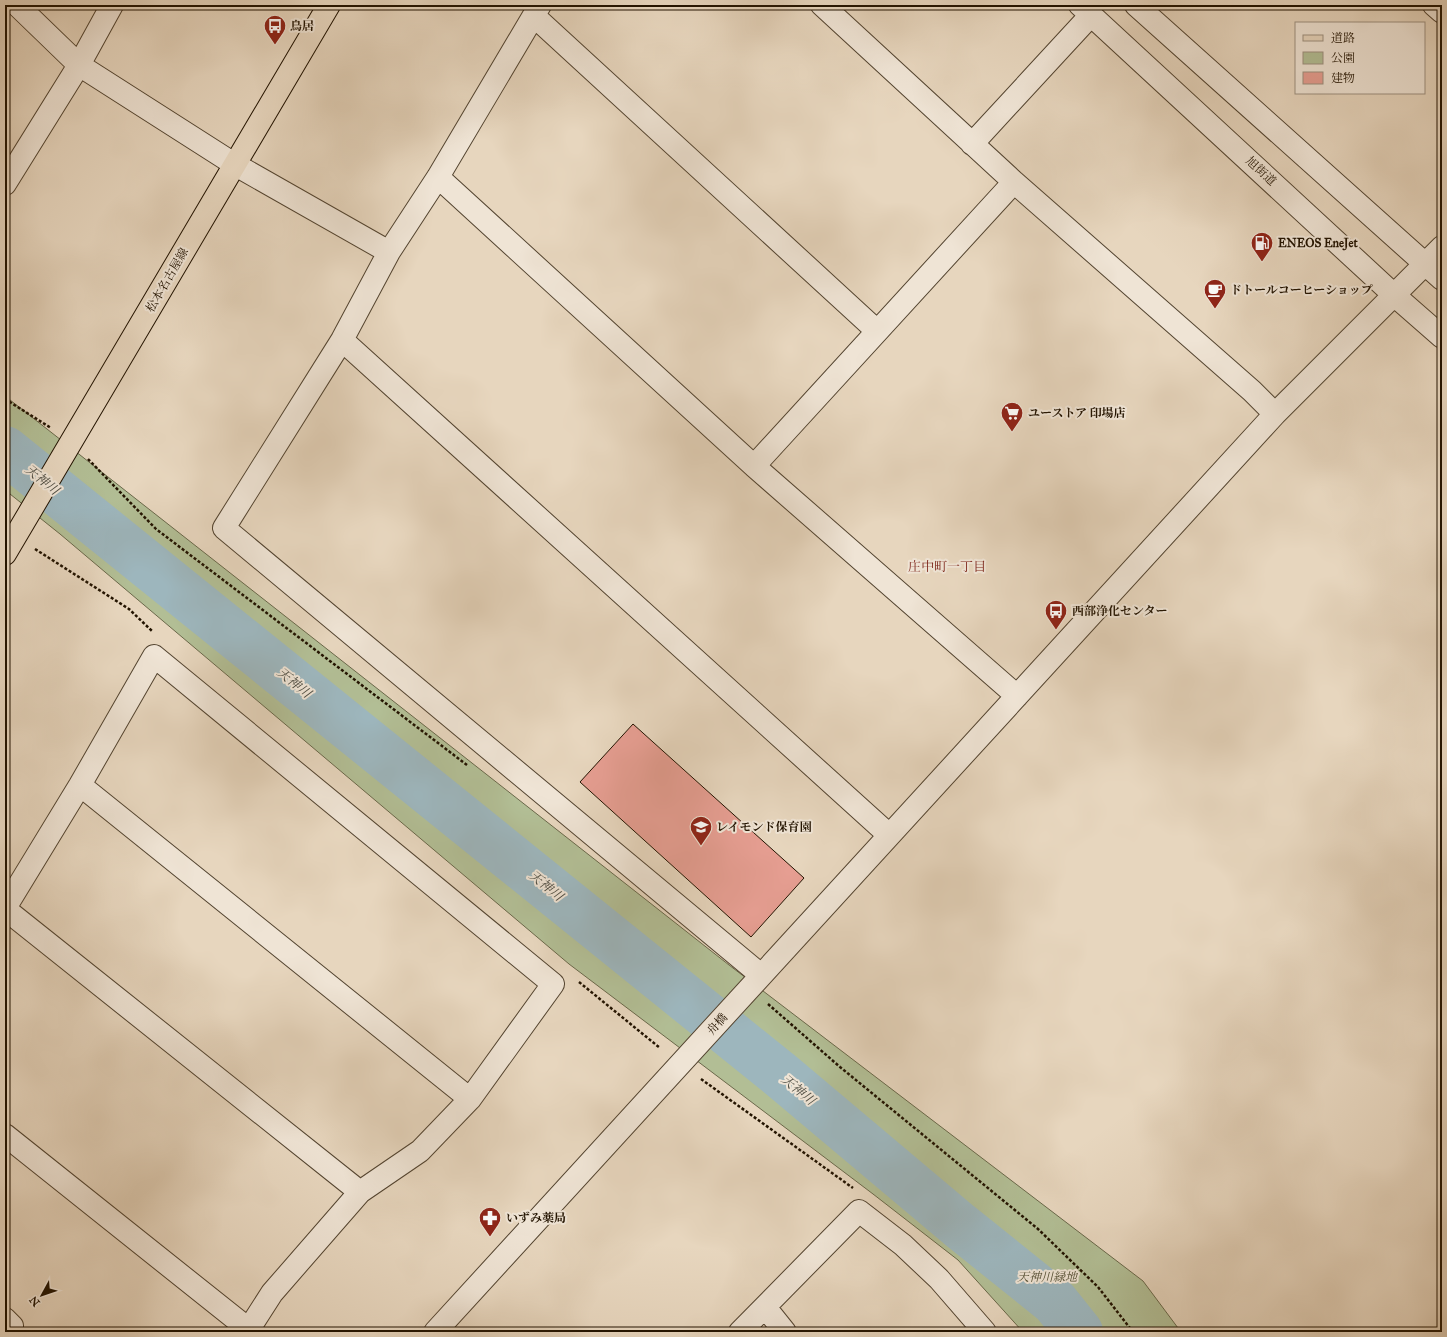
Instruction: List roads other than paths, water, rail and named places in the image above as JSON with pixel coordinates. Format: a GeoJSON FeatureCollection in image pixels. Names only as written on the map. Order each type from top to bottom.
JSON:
{"type":"FeatureCollection","features":[{"type":"Feature","properties":{"kind":"main road","name":"松本名古屋線"},"geometry":{"type":"LineString","coordinates":[[5,554],[329,5]]}},
{"type":"Feature","properties":{"kind":"street"},"geometry":{"type":"LineString","coordinates":[[17,5],[79,65],[234,164],[390,252]]}},
{"type":"Feature","properties":{"kind":"street"},"geometry":{"type":"LineString","coordinates":[[5,184],[79,65],[112,5]]}},
{"type":"Feature","properties":{"kind":"street"},"geometry":{"type":"LineString","coordinates":[[822,5],[1014,182],[1252,391],[1275,414]]}},
{"type":"Feature","properties":{"kind":"street"},"geometry":{"type":"LineString","coordinates":[[1136,5],[1442,280]]}},
{"type":"Feature","properties":{"kind":"street"},"geometry":{"type":"LineString","coordinates":[[1434,5],[1442,12]]}},
{"type":"Feature","properties":{"kind":"street"},"geometry":{"type":"LineString","coordinates":[[972,144],[1085,10]]}},
{"type":"Feature","properties":{"kind":"street","name":"旭街道"},"geometry":{"type":"LineString","coordinates":[[1085,10],[1394,295],[1442,337]]}},
{"type":"Feature","properties":{"kind":"street"},"geometry":{"type":"LineString","coordinates":[[752,985],[224,528],[342,340],[390,252],[438,177],[537,11],[877,331]]}},
{"type":"Feature","properties":{"kind":"street"},"geometry":{"type":"LineString","coordinates":[[438,177],[754,466],[1017,696]]}},
{"type":"Feature","properties":{"kind":"street"},"geometry":{"type":"LineString","coordinates":[[754,466],[1014,182]]}},
{"type":"Feature","properties":{"kind":"street","name":"舟橋"},"geometry":{"type":"LineString","coordinates":[[435,1332],[1275,414],[1442,247]]}},
{"type":"Feature","properties":{"kind":"street"},"geometry":{"type":"LineString","coordinates":[[342,340],[889,835]]}},
{"type":"Feature","properties":{"kind":"street"},"geometry":{"type":"LineString","coordinates":[[5,1135],[249,1331],[272,1293],[360,1192],[420,1151],[470,1100],[553,984],[154,656],[80,785],[5,909],[360,1192]]}},
{"type":"Feature","properties":{"kind":"street"},"geometry":{"type":"LineString","coordinates":[[80,785],[470,1100]]}},
{"type":"Feature","properties":{"kind":"street"},"geometry":{"type":"LineString","coordinates":[[740,1332],[859,1211],[903,1245],[939,1279],[985,1332]]}},
{"type":"Feature","properties":{"kind":"street"},"geometry":{"type":"LineString","coordinates":[[765,1307],[785,1332]]}},
{"type":"Feature","properties":{"kind":"street"},"geometry":{"type":"LineString","coordinates":[[5,1319],[12,1326],[11,1332]]}},
{"type":"Feature","properties":{"kind":"waterway","name":"天神川"},"geometry":{"type":"LineString","coordinates":[[5,450],[782,1076],[959,1225],[1055,1302],[1079,1332]]}},
{"type":"Feature","properties":{"kind":"place","name":"鳥居"},"geometry":{"type":"Point","coordinates":[275,46]}},
{"type":"Feature","properties":{"kind":"place","name":"ENEOS EneJet"},"geometry":{"type":"Point","coordinates":[1262,262]}},
{"type":"Feature","properties":{"kind":"place","name":"ドトールコーヒーショップ"},"geometry":{"type":"Point","coordinates":[1215,310]}},
{"type":"Feature","properties":{"kind":"place","name":"ユーストア 印場店"},"geometry":{"type":"Point","coordinates":[1012,432]}},
{"type":"Feature","properties":{"kind":"place","name":"西部浄化センター"},"geometry":{"type":"Point","coordinates":[1056,630]}},
{"type":"Feature","properties":{"kind":"place","name":"レイモンド保育園"},"geometry":{"type":"Point","coordinates":[701,846]}},
{"type":"Feature","properties":{"kind":"place","name":"いずみ薬局"},"geometry":{"type":"Point","coordinates":[490,1238]}},
{"type":"Feature","properties":{"kind":"district","name":"庄中町一丁目"},"geometry":{"type":"Point","coordinates":[947,567]}},
{"type":"Feature","properties":{"kind":"park label","name":"天神川緑地"},"geometry":{"type":"Point","coordinates":[1047,1277]}}]}
